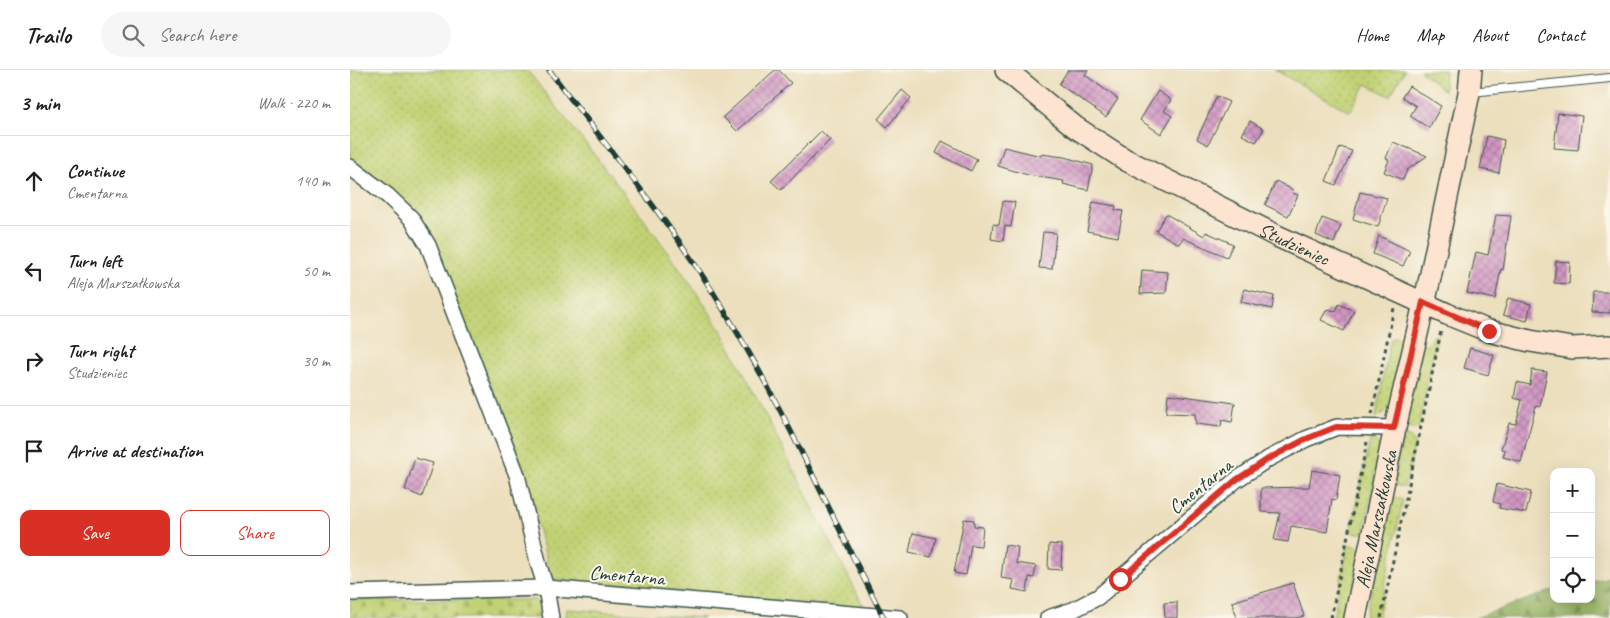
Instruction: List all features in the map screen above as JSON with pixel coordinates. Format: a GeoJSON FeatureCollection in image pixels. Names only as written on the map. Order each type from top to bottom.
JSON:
{"type":"FeatureCollection","features":[{"type":"Feature","properties":{"kind":"main road","name":"Studzieniec"},"geometry":{"type":"LineString","coordinates":[[1006,70],[1075,127],[1126,160],[1277,236],[1447,314],[1489,331],[1530,341],[1572,348],[1610,346]]}},
{"type":"Feature","properties":{"kind":"main road","name":"Aleja Marszałkowska"},"geometry":{"type":"LineString","coordinates":[[1355,618],[1394,428],[1469,93],[1471,70]]}},
{"type":"Feature","properties":{"kind":"street"},"geometry":{"type":"LineString","coordinates":[[350,167],[388,196],[411,218],[428,245],[517,475],[552,618]]}},
{"type":"Feature","properties":{"kind":"street","name":"Cmentarna"},"geometry":{"type":"LineString","coordinates":[[1048,618],[1073,610],[1098,597],[1236,480],[1268,459],[1306,439],[1336,427],[1370,426],[1394,428]]}},
{"type":"Feature","properties":{"kind":"street","name":"Cmentarna"},"geometry":{"type":"LineString","coordinates":[[350,593],[546,588],[900,618]]}},
{"type":"Feature","properties":{"kind":"lane"},"geometry":{"type":"LineString","coordinates":[[1469,93],[1610,78]]}},
{"type":"Feature","properties":{"kind":"path"},"geometry":{"type":"LineString","coordinates":[[1330,618],[1398,291]]}},
{"type":"Feature","properties":{"kind":"path"},"geometry":{"type":"LineString","coordinates":[[1381,618],[1439,339],[1447,314]]}},
{"type":"Feature","properties":{"kind":"green space"},"geometry":{"type":"Polygon","coordinates":[[[350,70],[527,70],[653,232],[723,333],[865,609],[552,579],[518,453],[472,339],[413,209],[350,157],[350,70]]]}},
{"type":"Feature","properties":{"kind":"green space"},"geometry":{"type":"Polygon","coordinates":[[[1275,70],[1405,70],[1390,96],[1366,84],[1350,112],[1275,70]]]}},
{"type":"Feature","properties":{"kind":"green space"},"geometry":{"type":"Polygon","coordinates":[[[1420,70],[1445,70],[1444,91],[1420,70]]]}},
{"type":"Feature","properties":{"kind":"green space"},"geometry":{"type":"Polygon","coordinates":[[[1433,336],[1437,336],[1418,429],[1407,427],[1404,424],[1422,343],[1426,345],[1433,336]]]}},
{"type":"Feature","properties":{"kind":"green space"},"geometry":{"type":"Polygon","coordinates":[[[1394,337],[1404,340],[1391,406],[1383,414],[1376,417],[1390,340],[1394,337]]]}},
{"type":"Feature","properties":{"kind":"green space"},"geometry":{"type":"Polygon","coordinates":[[[1403,435],[1410,437],[1415,443],[1405,487],[1393,485],[1403,435]]]}},
{"type":"Feature","properties":{"kind":"green space"},"geometry":{"type":"Polygon","coordinates":[[[1371,436],[1380,447],[1364,533],[1353,533],[1351,530],[1371,436]]]}},
{"type":"Feature","properties":{"kind":"green space"},"geometry":{"type":"Polygon","coordinates":[[[1393,497],[1403,500],[1378,618],[1365,618],[1390,499],[1393,497]]]}},
{"type":"Feature","properties":{"kind":"green space"},"geometry":{"type":"Polygon","coordinates":[[[1348,544],[1358,547],[1361,551],[1346,618],[1333,618],[1348,544]]]}},
{"type":"Feature","properties":{"kind":"green space"},"geometry":{"type":"Polygon","coordinates":[[[1610,577],[1610,618],[1476,618],[1550,591],[1550,603],[1595,603],[1595,580],[1610,577]]]}},
{"type":"Feature","properties":{"kind":"green space"},"geometry":{"type":"Polygon","coordinates":[[[350,600],[535,600],[546,611],[546,618],[350,618],[350,600]]]}},
{"type":"Feature","properties":{"kind":"green space"},"geometry":{"type":"Polygon","coordinates":[[[567,609],[704,618],[566,618],[567,609]]]}},
{"type":"Feature","properties":{"kind":"building"},"geometry":{"type":"Polygon","coordinates":[[[775,70],[779,70],[791,83],[737,131],[723,117],[775,70]]]}},
{"type":"Feature","properties":{"kind":"building"},"geometry":{"type":"Polygon","coordinates":[[[1068,70],[1088,70],[1085,75],[1118,99],[1106,117],[1059,84],[1068,70]]]}},
{"type":"Feature","properties":{"kind":"building"},"geometry":{"type":"Polygon","coordinates":[[[1409,86],[1441,106],[1429,128],[1410,116],[1416,106],[1402,97],[1409,86]]]}},
{"type":"Feature","properties":{"kind":"building"},"geometry":{"type":"Polygon","coordinates":[[[902,90],[911,98],[887,127],[878,119],[902,90]]]}},
{"type":"Feature","properties":{"kind":"building"},"geometry":{"type":"Polygon","coordinates":[[[1158,91],[1171,100],[1164,111],[1172,116],[1161,134],[1140,120],[1158,91]]]}},
{"type":"Feature","properties":{"kind":"building"},"geometry":{"type":"Polygon","coordinates":[[[1217,96],[1229,102],[1208,145],[1197,139],[1217,96]]]}},
{"type":"Feature","properties":{"kind":"building"},"geometry":{"type":"Polygon","coordinates":[[[1558,113],[1582,116],[1578,150],[1554,148],[1558,113]]]}},
{"type":"Feature","properties":{"kind":"building"},"geometry":{"type":"Polygon","coordinates":[[[1250,121],[1264,129],[1256,142],[1242,135],[1250,121]]]}},
{"type":"Feature","properties":{"kind":"building"},"geometry":{"type":"Polygon","coordinates":[[[821,131],[830,140],[781,190],[771,181],[821,131]]]}},
{"type":"Feature","properties":{"kind":"building"},"geometry":{"type":"Polygon","coordinates":[[[1487,136],[1504,140],[1499,173],[1480,169],[1487,136]]]}},
{"type":"Feature","properties":{"kind":"building"},"geometry":{"type":"Polygon","coordinates":[[[942,141],[977,159],[971,171],[936,153],[942,141]]]}},
{"type":"Feature","properties":{"kind":"building"},"geometry":{"type":"Polygon","coordinates":[[[1393,142],[1427,156],[1407,170],[1403,180],[1384,172],[1389,160],[1386,158],[1393,142]]]}},
{"type":"Feature","properties":{"kind":"building"},"geometry":{"type":"Polygon","coordinates":[[[1004,147],[1041,156],[1041,154],[1064,157],[1093,165],[1088,190],[1063,184],[1064,181],[1028,175],[998,166],[1004,147]]]}},
{"type":"Feature","properties":{"kind":"building"},"geometry":{"type":"Polygon","coordinates":[[[1340,147],[1352,151],[1336,185],[1326,181],[1340,147]]]}},
{"type":"Feature","properties":{"kind":"building"},"geometry":{"type":"Polygon","coordinates":[[[1276,181],[1293,190],[1292,193],[1298,195],[1288,216],[1265,205],[1276,181]]]}},
{"type":"Feature","properties":{"kind":"building"},"geometry":{"type":"Polygon","coordinates":[[[1360,192],[1387,198],[1378,227],[1353,219],[1360,192]]]}},
{"type":"Feature","properties":{"kind":"building"},"geometry":{"type":"Polygon","coordinates":[[[1003,201],[1015,202],[1011,227],[1005,226],[1003,241],[991,239],[993,224],[999,225],[1003,201]]]}},
{"type":"Feature","properties":{"kind":"building"},"geometry":{"type":"Polygon","coordinates":[[[1093,202],[1116,206],[1115,210],[1123,211],[1118,237],[1087,231],[1093,202]]]}},
{"type":"Feature","properties":{"kind":"building"},"geometry":{"type":"Polygon","coordinates":[[[1166,214],[1204,236],[1206,232],[1233,244],[1227,257],[1183,238],[1179,244],[1156,231],[1166,214]]]}},
{"type":"Feature","properties":{"kind":"building"},"geometry":{"type":"Polygon","coordinates":[[[1496,215],[1511,216],[1503,270],[1501,269],[1495,299],[1467,293],[1476,252],[1488,255],[1496,215]]]}},
{"type":"Feature","properties":{"kind":"building"},"geometry":{"type":"Polygon","coordinates":[[[1322,218],[1341,225],[1334,243],[1316,235],[1322,218]]]}},
{"type":"Feature","properties":{"kind":"building"},"geometry":{"type":"Polygon","coordinates":[[[1043,232],[1056,233],[1052,269],[1039,268],[1043,232]]]}},
{"type":"Feature","properties":{"kind":"building"},"geometry":{"type":"Polygon","coordinates":[[[1379,236],[1410,251],[1403,266],[1373,254],[1379,236]]]}},
{"type":"Feature","properties":{"kind":"building"},"geometry":{"type":"Polygon","coordinates":[[[1556,261],[1570,262],[1569,284],[1554,283],[1556,261]]]}},
{"type":"Feature","properties":{"kind":"building"},"geometry":{"type":"Polygon","coordinates":[[[1142,270],[1168,272],[1166,293],[1140,294],[1142,270]]]}},
{"type":"Feature","properties":{"kind":"building"},"geometry":{"type":"Polygon","coordinates":[[[1244,289],[1274,296],[1272,309],[1241,302],[1244,289]]]}},
{"type":"Feature","properties":{"kind":"building"},"geometry":{"type":"Polygon","coordinates":[[[1593,292],[1610,292],[1610,313],[1592,312],[1593,292]]]}},
{"type":"Feature","properties":{"kind":"building"},"geometry":{"type":"Polygon","coordinates":[[[1508,298],[1531,304],[1527,321],[1503,315],[1508,298]]]}},
{"type":"Feature","properties":{"kind":"building"},"geometry":{"type":"Polygon","coordinates":[[[1339,304],[1354,311],[1344,331],[1321,320],[1327,309],[1336,311],[1339,304]]]}},
{"type":"Feature","properties":{"kind":"building"},"geometry":{"type":"Polygon","coordinates":[[[1470,348],[1494,355],[1488,375],[1464,368],[1470,348]]]}},
{"type":"Feature","properties":{"kind":"building"},"geometry":{"type":"Polygon","coordinates":[[[1532,370],[1547,372],[1540,407],[1536,406],[1521,462],[1503,457],[1505,450],[1501,449],[1509,423],[1516,424],[1522,400],[1514,398],[1517,382],[1530,385],[1532,370]]]}},
{"type":"Feature","properties":{"kind":"building"},"geometry":{"type":"Polygon","coordinates":[[[1168,394],[1235,403],[1232,422],[1222,420],[1221,427],[1196,424],[1195,414],[1166,413],[1168,394]]]}},
{"type":"Feature","properties":{"kind":"building"},"geometry":{"type":"Polygon","coordinates":[[[415,458],[433,463],[422,497],[405,490],[415,458]]]}},
{"type":"Feature","properties":{"kind":"building"},"geometry":{"type":"Polygon","coordinates":[[[1312,470],[1340,475],[1336,500],[1332,499],[1327,532],[1291,526],[1288,542],[1274,540],[1280,513],[1261,512],[1261,488],[1309,487],[1312,470]]]}},
{"type":"Feature","properties":{"kind":"building"},"geometry":{"type":"Polygon","coordinates":[[[1497,484],[1531,492],[1526,513],[1499,508],[1500,504],[1493,502],[1497,484]]]}},
{"type":"Feature","properties":{"kind":"building"},"geometry":{"type":"Polygon","coordinates":[[[964,519],[974,520],[974,526],[983,527],[981,546],[971,545],[966,575],[954,573],[964,519]]]}},
{"type":"Feature","properties":{"kind":"building"},"geometry":{"type":"Polygon","coordinates":[[[913,533],[936,538],[931,557],[909,552],[913,533]]]}},
{"type":"Feature","properties":{"kind":"building"},"geometry":{"type":"Polygon","coordinates":[[[1049,544],[1062,545],[1061,570],[1048,569],[1049,544]]]}},
{"type":"Feature","properties":{"kind":"building"},"geometry":{"type":"Polygon","coordinates":[[[1005,545],[1018,547],[1016,563],[1036,566],[1034,578],[1029,577],[1027,592],[1012,589],[1014,580],[1001,578],[1005,545]]]}},
{"type":"Feature","properties":{"kind":"building"},"geometry":{"type":"Polygon","coordinates":[[[1293,583],[1304,616],[1297,618],[1237,618],[1232,602],[1293,583]]]}},
{"type":"Feature","properties":{"kind":"building"},"geometry":{"type":"Polygon","coordinates":[[[1177,602],[1177,618],[1165,618],[1164,603],[1177,602]]]}},
{"type":"Feature","properties":{"kind":"railway"},"geometry":{"type":"LineString","coordinates":[[549,70],[663,219],[706,280],[768,387],[884,618]]}},
{"type":"Feature","properties":{"kind":"route"},"geometry":{"type":"LineString","coordinates":[[1120,579],[1236,480],[1268,459],[1306,439],[1336,427],[1370,426],[1394,428],[1423,302],[1489,331]]}}]}
